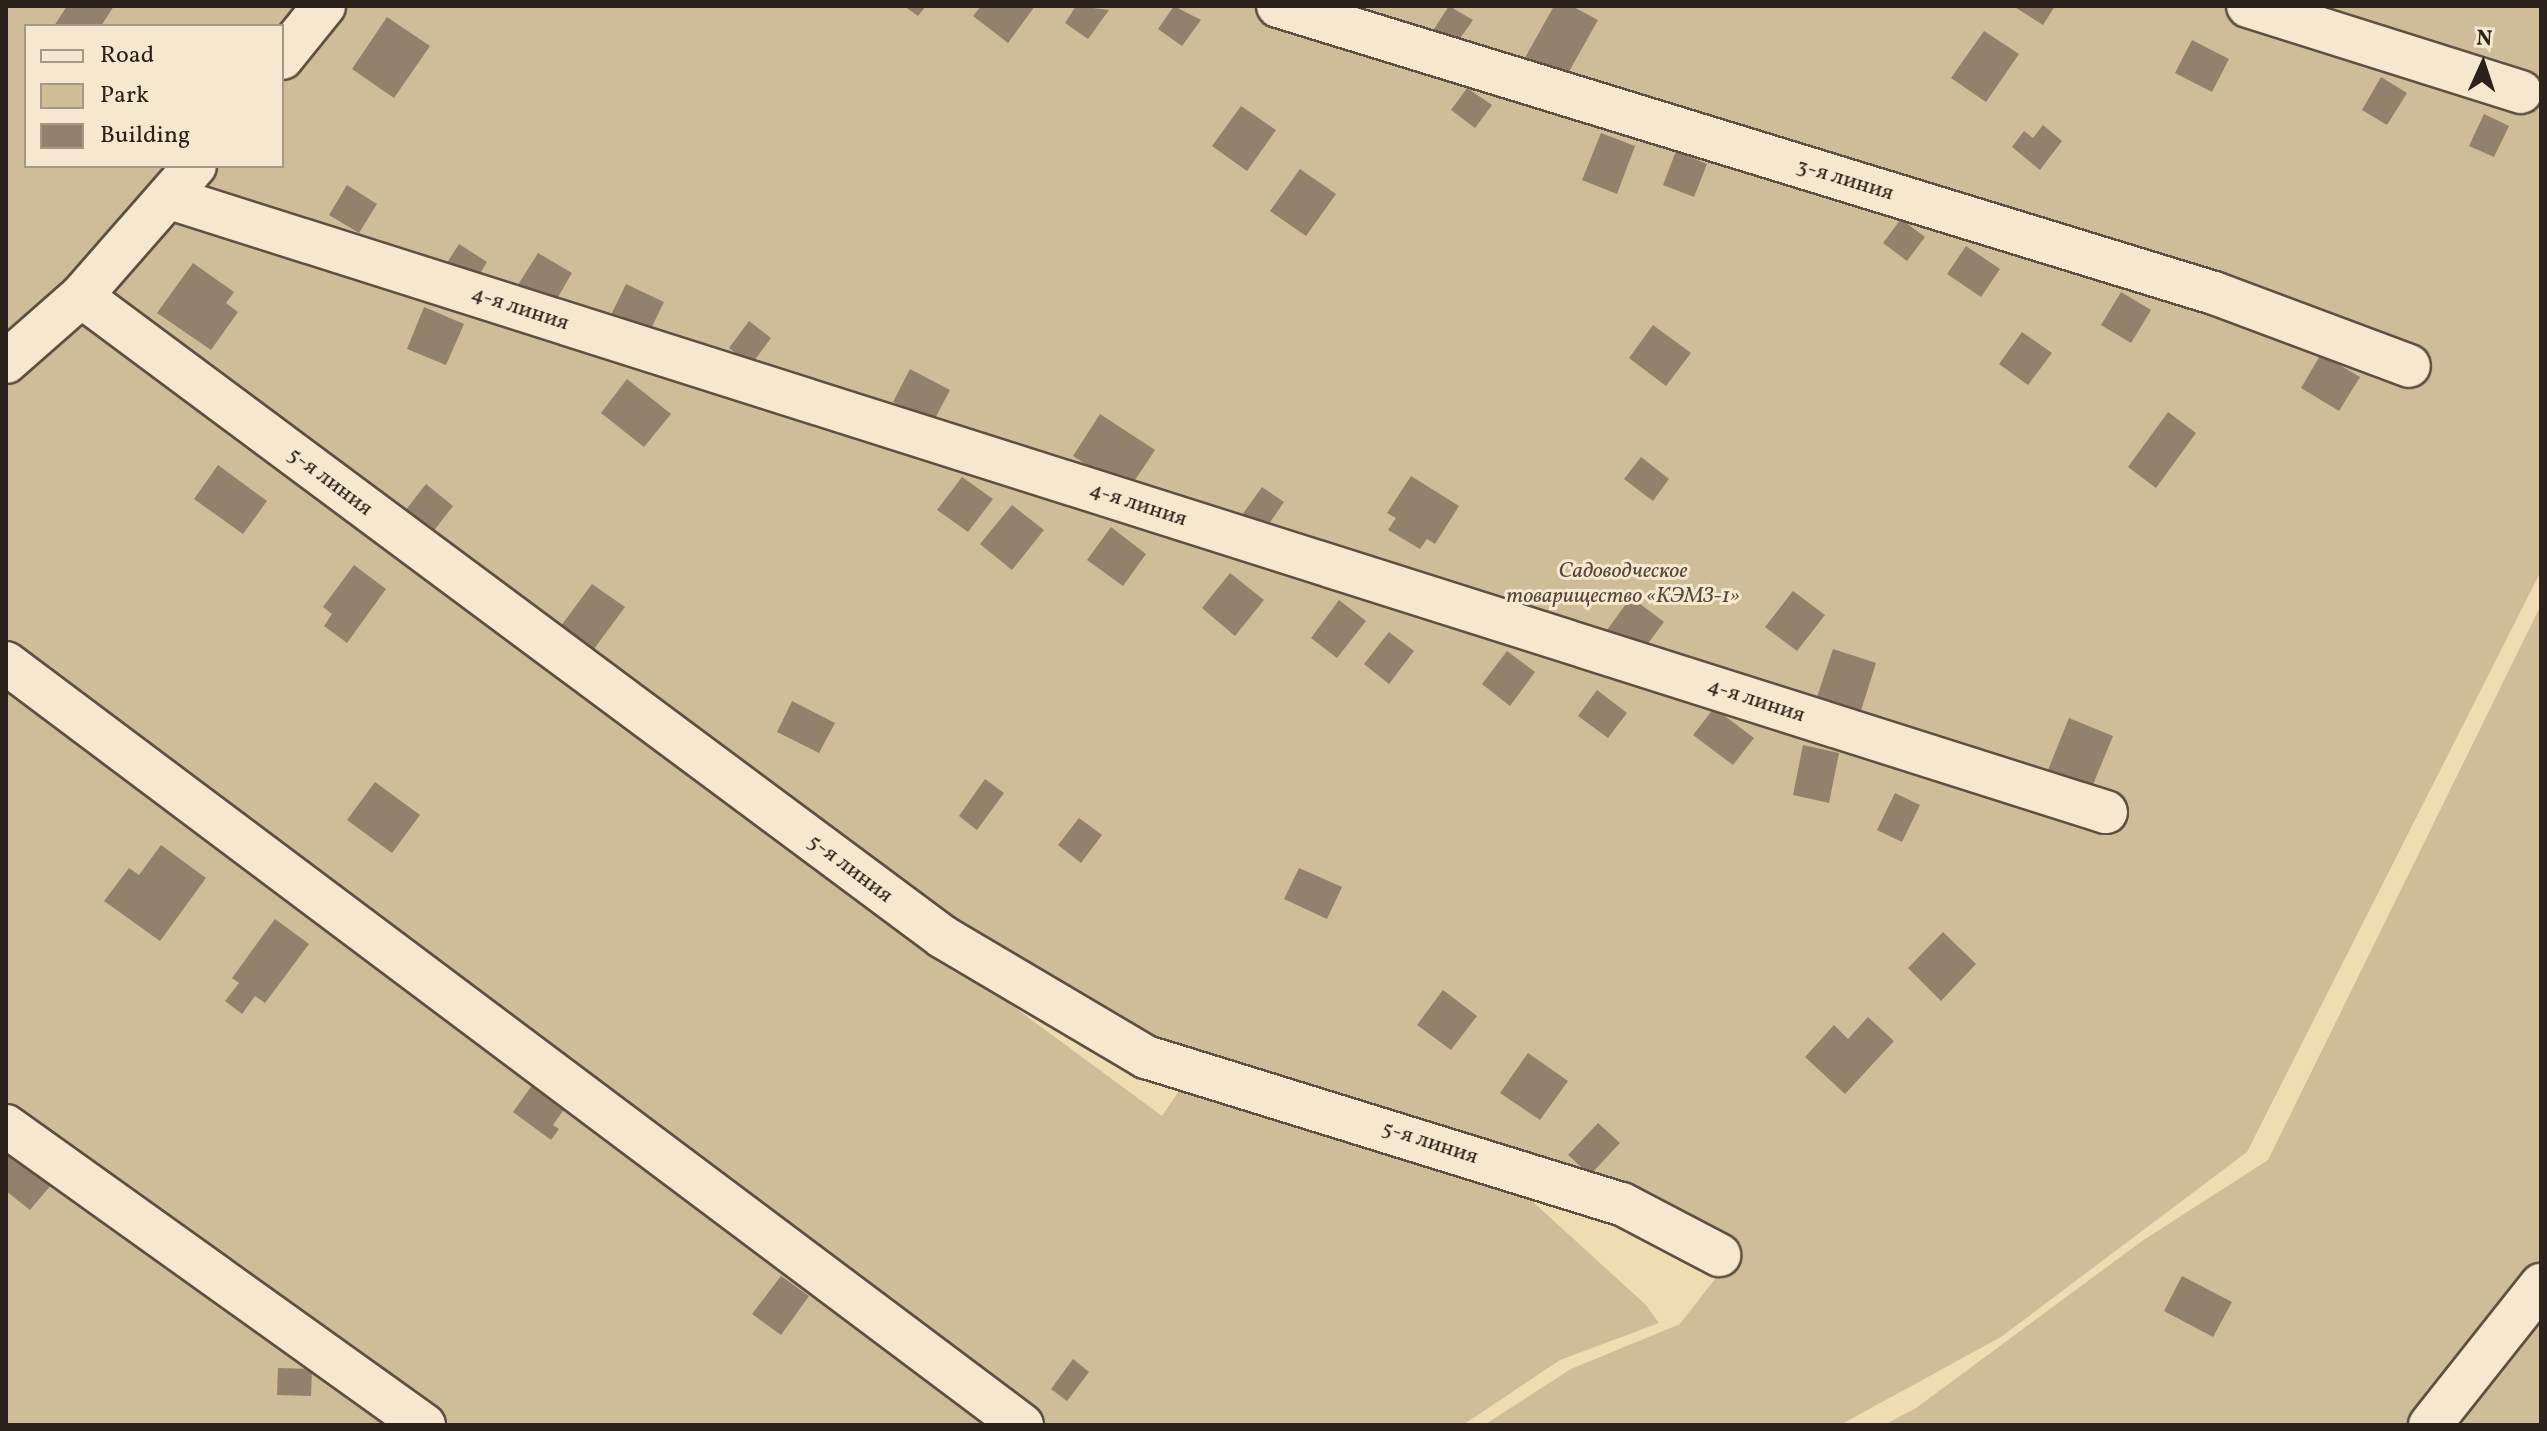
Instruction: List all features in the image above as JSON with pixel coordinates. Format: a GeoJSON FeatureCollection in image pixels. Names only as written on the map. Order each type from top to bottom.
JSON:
{"type":"FeatureCollection","features":[{"type":"Feature","properties":{"kind":"street"},"geometry":{"type":"LineString","coordinates":[[284,56],[324,6]]}},
{"type":"Feature","properties":{"kind":"street","name":"3-я линия"},"geometry":{"type":"LineString","coordinates":[[1278,6],[2214,293],[2409,366]]}},
{"type":"Feature","properties":{"kind":"street"},"geometry":{"type":"LineString","coordinates":[[2248,6],[2521,92]]}},
{"type":"Feature","properties":{"kind":"street"},"geometry":{"type":"LineString","coordinates":[[6,362],[81,296],[193,168]]}},
{"type":"Feature","properties":{"kind":"street","name":"4-я линия"},"geometry":{"type":"LineString","coordinates":[[170,198],[2106,812]]}},
{"type":"Feature","properties":{"kind":"street","name":"5-я линия"},"geometry":{"type":"LineString","coordinates":[[81,296],[943,937],[1146,1057],[1622,1204],[1719,1255]]}},
{"type":"Feature","properties":{"kind":"street"},"geometry":{"type":"LineString","coordinates":[[6,663],[1022,1425]]}},
{"type":"Feature","properties":{"kind":"street"},"geometry":{"type":"LineString","coordinates":[[6,1126],[424,1425]]}},
{"type":"Feature","properties":{"kind":"street"},"geometry":{"type":"LineString","coordinates":[[2430,1425],[2541,1285]]}},
{"type":"Feature","properties":{"kind":"green space"},"geometry":{"type":"Polygon","coordinates":[[[6,6],[303,6],[284,24],[24,24],[24,168],[176,168],[142,212],[6,336],[6,6]]]}},
{"type":"Feature","properties":{"kind":"green space","name":"Садоводческое товарищество «КЭМЗ-1»"},"geometry":{"type":"Polygon","coordinates":[[[336,6],[2541,6],[2541,571],[2247,1152],[2001,1337],[1840,1425],[1484,1425],[1571,1369],[1680,1324],[1742,1244],[1658,1198],[1145,1043],[970,945],[102,297],[210,168],[284,168],[284,73],[336,6]]]}},
{"type":"Feature","properties":{"kind":"green space"},"geometry":{"type":"Polygon","coordinates":[[[76,315],[1162,1116],[1183,1085],[1520,1190],[1646,1305],[1659,1323],[1560,1360],[1463,1425],[6,1425],[6,376],[76,315]]]}},
{"type":"Feature","properties":{"kind":"green space"},"geometry":{"type":"Polygon","coordinates":[[[2541,605],[2541,1425],[1884,1425],[1916,1408],[2142,1241],[2268,1160],[2541,605]]]}},
{"type":"Feature","properties":{"kind":"building"},"geometry":{"type":"Polygon","coordinates":[[[67,6],[114,6],[102,24],[55,24],[67,6]]]}},
{"type":"Feature","properties":{"kind":"building"},"geometry":{"type":"Polygon","coordinates":[[[904,6],[926,6],[918,16],[904,6]]]}},
{"type":"Feature","properties":{"kind":"building"},"geometry":{"type":"Polygon","coordinates":[[[981,6],[1035,6],[1008,43],[973,16],[981,6]]]}},
{"type":"Feature","properties":{"kind":"building"},"geometry":{"type":"Polygon","coordinates":[[[1076,6],[1109,10],[1088,39],[1065,23],[1076,6]]]}},
{"type":"Feature","properties":{"kind":"building"},"geometry":{"type":"Polygon","coordinates":[[[1174,6],[1201,20],[1182,46],[1158,29],[1174,6]]]}},
{"type":"Feature","properties":{"kind":"building"},"geometry":{"type":"Polygon","coordinates":[[[1449,6],[1473,20],[1454,47],[1432,32],[1449,6]]]}},
{"type":"Feature","properties":{"kind":"building"},"geometry":{"type":"Polygon","coordinates":[[[1554,6],[1572,6],[1598,20],[1562,84],[1522,63],[1554,6]]]}},
{"type":"Feature","properties":{"kind":"building"},"geometry":{"type":"Polygon","coordinates":[[[2013,6],[2055,6],[2043,25],[2013,6]]]}},
{"type":"Feature","properties":{"kind":"building"},"geometry":{"type":"Polygon","coordinates":[[[387,17],[430,46],[394,98],[352,69],[387,17]]]}},
{"type":"Feature","properties":{"kind":"building"},"geometry":{"type":"Polygon","coordinates":[[[1984,31],[2019,54],[1986,102],[1951,78],[1984,31]]]}},
{"type":"Feature","properties":{"kind":"building"},"geometry":{"type":"Polygon","coordinates":[[[2192,40],[2229,59],[2212,92],[2175,73],[2192,40]]]}},
{"type":"Feature","properties":{"kind":"building"},"geometry":{"type":"Polygon","coordinates":[[[2381,77],[2407,93],[2387,125],[2362,110],[2381,77]]]}},
{"type":"Feature","properties":{"kind":"building"},"geometry":{"type":"Polygon","coordinates":[[[1467,88],[1492,105],[1475,128],[1451,110],[1467,88]]]}},
{"type":"Feature","properties":{"kind":"building"},"geometry":{"type":"Polygon","coordinates":[[[1241,106],[1276,130],[1247,171],[1212,146],[1241,106]]]}},
{"type":"Feature","properties":{"kind":"building"},"geometry":{"type":"Polygon","coordinates":[[[2484,114],[2509,126],[2494,157],[2469,146],[2484,114]]]}},
{"type":"Feature","properties":{"kind":"building"},"geometry":{"type":"Polygon","coordinates":[[[2043,125],[2062,141],[2040,170],[2012,147],[2024,131],[2033,138],[2043,125]]]}},
{"type":"Feature","properties":{"kind":"building"},"geometry":{"type":"Polygon","coordinates":[[[1601,133],[1635,146],[1617,194],[1582,180],[1601,133]]]}},
{"type":"Feature","properties":{"kind":"building"},"geometry":{"type":"Polygon","coordinates":[[[1676,151],[1707,164],[1694,197],[1663,185],[1676,151]]]}},
{"type":"Feature","properties":{"kind":"building"},"geometry":{"type":"Polygon","coordinates":[[[1300,169],[1336,194],[1306,236],[1270,211],[1300,169]]]}},
{"type":"Feature","properties":{"kind":"building"},"geometry":{"type":"Polygon","coordinates":[[[347,185],[377,204],[359,233],[329,215],[347,185]]]}},
{"type":"Feature","properties":{"kind":"building"},"geometry":{"type":"Polygon","coordinates":[[[1901,219],[1925,237],[1907,261],[1883,243],[1901,219]]]}},
{"type":"Feature","properties":{"kind":"building"},"geometry":{"type":"Polygon","coordinates":[[[459,244],[487,262],[472,287],[443,269],[459,244]]]}},
{"type":"Feature","properties":{"kind":"building"},"geometry":{"type":"Polygon","coordinates":[[[1966,246],[2000,269],[1981,297],[1947,274],[1966,246]]]}},
{"type":"Feature","properties":{"kind":"building"},"geometry":{"type":"Polygon","coordinates":[[[538,253],[572,273],[551,309],[516,288],[538,253]]]}},
{"type":"Feature","properties":{"kind":"building"},"geometry":{"type":"Polygon","coordinates":[[[193,263],[234,292],[226,303],[238,312],[211,350],[157,313],[193,263]]]}},
{"type":"Feature","properties":{"kind":"building"},"geometry":{"type":"Polygon","coordinates":[[[626,284],[664,302],[647,337],[609,319],[626,284]]]}},
{"type":"Feature","properties":{"kind":"building"},"geometry":{"type":"Polygon","coordinates":[[[2121,292],[2151,310],[2131,343],[2101,325],[2121,292]]]}},
{"type":"Feature","properties":{"kind":"building"},"geometry":{"type":"Polygon","coordinates":[[[424,307],[464,324],[446,365],[407,349],[424,307]]]}},
{"type":"Feature","properties":{"kind":"building"},"geometry":{"type":"Polygon","coordinates":[[[749,321],[771,338],[751,365],[729,348],[749,321]]]}},
{"type":"Feature","properties":{"kind":"building"},"geometry":{"type":"Polygon","coordinates":[[[1653,325],[1691,353],[1666,386],[1629,358],[1653,325]]]}},
{"type":"Feature","properties":{"kind":"building"},"geometry":{"type":"Polygon","coordinates":[[[2022,332],[2052,353],[2028,385],[1999,364],[2022,332]]]}},
{"type":"Feature","properties":{"kind":"building"},"geometry":{"type":"Polygon","coordinates":[[[2321,354],[2360,377],[2339,411],[2301,388],[2321,354]]]}},
{"type":"Feature","properties":{"kind":"building"},"geometry":{"type":"Polygon","coordinates":[[[910,369],[950,390],[933,422],[893,402],[910,369]]]}},
{"type":"Feature","properties":{"kind":"building"},"geometry":{"type":"Polygon","coordinates":[[[627,379],[671,414],[644,447],[601,413],[627,379]]]}},
{"type":"Feature","properties":{"kind":"building"},"geometry":{"type":"Polygon","coordinates":[[[2168,412],[2196,433],[2156,488],[2128,467],[2168,412]]]}},
{"type":"Feature","properties":{"kind":"building"},"geometry":{"type":"Polygon","coordinates":[[[1100,414],[1155,450],[1127,492],[1073,456],[1100,414]]]}},
{"type":"Feature","properties":{"kind":"building"},"geometry":{"type":"Polygon","coordinates":[[[1641,457],[1669,479],[1653,501],[1624,479],[1641,457]]]}},
{"type":"Feature","properties":{"kind":"building"},"geometry":{"type":"Polygon","coordinates":[[[218,465],[267,501],[243,534],[194,499],[218,465]]]}},
{"type":"Feature","properties":{"kind":"building"},"geometry":{"type":"Polygon","coordinates":[[[1411,476],[1459,506],[1435,544],[1427,539],[1420,549],[1388,530],[1396,518],[1387,513],[1411,476]]]}},
{"type":"Feature","properties":{"kind":"building"},"geometry":{"type":"Polygon","coordinates":[[[962,477],[993,499],[968,532],[937,510],[962,477]]]}},
{"type":"Feature","properties":{"kind":"building"},"geometry":{"type":"Polygon","coordinates":[[[426,484],[453,506],[429,537],[401,516],[426,484]]]}},
{"type":"Feature","properties":{"kind":"building"},"geometry":{"type":"Polygon","coordinates":[[[1262,487],[1284,502],[1260,537],[1237,522],[1262,487]]]}},
{"type":"Feature","properties":{"kind":"building"},"geometry":{"type":"Polygon","coordinates":[[[1012,505],[1044,530],[1012,570],[980,544],[1012,505]]]}},
{"type":"Feature","properties":{"kind":"building"},"geometry":{"type":"Polygon","coordinates":[[[1111,527],[1146,554],[1123,586],[1087,560],[1111,527]]]}},
{"type":"Feature","properties":{"kind":"building"},"geometry":{"type":"Polygon","coordinates":[[[354,565],[386,589],[347,643],[324,626],[332,614],[323,607],[354,565]]]}},
{"type":"Feature","properties":{"kind":"building"},"geometry":{"type":"Polygon","coordinates":[[[1230,573],[1264,600],[1235,636],[1202,608],[1230,573]]]}},
{"type":"Feature","properties":{"kind":"building"},"geometry":{"type":"Polygon","coordinates":[[[592,584],[625,607],[591,653],[558,630],[592,584]]]}},
{"type":"Feature","properties":{"kind":"building"},"geometry":{"type":"Polygon","coordinates":[[[1793,591],[1825,615],[1797,651],[1765,627],[1793,591]]]}},
{"type":"Feature","properties":{"kind":"building"},"geometry":{"type":"Polygon","coordinates":[[[1631,597],[1664,622],[1640,654],[1607,630],[1631,597]]]}},
{"type":"Feature","properties":{"kind":"building"},"geometry":{"type":"Polygon","coordinates":[[[1339,600],[1366,621],[1337,658],[1311,638],[1339,600]]]}},
{"type":"Feature","properties":{"kind":"building"},"geometry":{"type":"Polygon","coordinates":[[[1389,632],[1414,651],[1389,684],[1364,664],[1389,632]]]}},
{"type":"Feature","properties":{"kind":"building"},"geometry":{"type":"Polygon","coordinates":[[[1833,649],[1876,663],[1858,720],[1814,706],[1833,649]]]}},
{"type":"Feature","properties":{"kind":"building"},"geometry":{"type":"Polygon","coordinates":[[[1507,651],[1535,672],[1510,706],[1482,684],[1507,651]]]}},
{"type":"Feature","properties":{"kind":"building"},"geometry":{"type":"Polygon","coordinates":[[[1597,690],[1627,713],[1608,738],[1578,716],[1597,690]]]}},
{"type":"Feature","properties":{"kind":"building"},"geometry":{"type":"Polygon","coordinates":[[[792,701],[835,723],[819,753],[777,732],[792,701]]]}},
{"type":"Feature","properties":{"kind":"building"},"geometry":{"type":"Polygon","coordinates":[[[1714,708],[1754,738],[1733,765],[1693,735],[1714,708]]]}},
{"type":"Feature","properties":{"kind":"building"},"geometry":{"type":"Polygon","coordinates":[[[2069,718],[2113,736],[2092,787],[2048,770],[2069,718]]]}},
{"type":"Feature","properties":{"kind":"building"},"geometry":{"type":"Polygon","coordinates":[[[1803,745],[1839,753],[1829,803],[1793,795],[1803,745]]]}},
{"type":"Feature","properties":{"kind":"building"},"geometry":{"type":"Polygon","coordinates":[[[985,779],[1004,793],[977,830],[959,816],[985,779]]]}},
{"type":"Feature","properties":{"kind":"building"},"geometry":{"type":"Polygon","coordinates":[[[375,782],[420,815],[392,853],[347,820],[375,782]]]}},
{"type":"Feature","properties":{"kind":"building"},"geometry":{"type":"Polygon","coordinates":[[[1895,793],[1920,805],[1902,842],[1877,830],[1895,793]]]}},
{"type":"Feature","properties":{"kind":"building"},"geometry":{"type":"Polygon","coordinates":[[[1079,818],[1102,835],[1081,863],[1058,845],[1079,818]]]}},
{"type":"Feature","properties":{"kind":"building"},"geometry":{"type":"Polygon","coordinates":[[[161,845],[206,878],[160,941],[104,901],[129,868],[139,875],[161,845]]]}},
{"type":"Feature","properties":{"kind":"building"},"geometry":{"type":"Polygon","coordinates":[[[1299,868],[1342,887],[1327,919],[1284,899],[1299,868]]]}},
{"type":"Feature","properties":{"kind":"building"},"geometry":{"type":"Polygon","coordinates":[[[275,919],[309,944],[265,1003],[255,996],[242,1014],[225,1001],[239,983],[232,978],[275,919]]]}},
{"type":"Feature","properties":{"kind":"building"},"geometry":{"type":"Polygon","coordinates":[[[1943,932],[1976,964],[1941,1001],[1908,968],[1943,932]]]}},
{"type":"Feature","properties":{"kind":"building"},"geometry":{"type":"Polygon","coordinates":[[[1443,990],[1477,1016],[1451,1050],[1417,1025],[1443,990]]]}},
{"type":"Feature","properties":{"kind":"building"},"geometry":{"type":"Polygon","coordinates":[[[1868,1017],[1894,1041],[1845,1094],[1805,1057],[1834,1025],[1848,1039],[1868,1017]]]}},
{"type":"Feature","properties":{"kind":"building"},"geometry":{"type":"Polygon","coordinates":[[[1528,1053],[1568,1081],[1540,1120],[1500,1093],[1528,1053]]]}},
{"type":"Feature","properties":{"kind":"building"},"geometry":{"type":"Polygon","coordinates":[[[533,1084],[565,1108],[553,1125],[559,1129],[551,1140],[513,1112],[533,1084]]]}},
{"type":"Feature","properties":{"kind":"building"},"geometry":{"type":"Polygon","coordinates":[[[1598,1123],[1620,1143],[1590,1175],[1568,1155],[1598,1123]]]}},
{"type":"Feature","properties":{"kind":"building"},"geometry":{"type":"Polygon","coordinates":[[[6,1150],[51,1185],[30,1210],[6,1191],[6,1150]]]}},
{"type":"Feature","properties":{"kind":"building"},"geometry":{"type":"Polygon","coordinates":[[[781,1276],[809,1296],[781,1335],[752,1314],[781,1276]]]}},
{"type":"Feature","properties":{"kind":"building"},"geometry":{"type":"Polygon","coordinates":[[[2182,1276],[2232,1302],[2213,1337],[2164,1311],[2182,1276]]]}},
{"type":"Feature","properties":{"kind":"building"},"geometry":{"type":"Polygon","coordinates":[[[1073,1359],[1089,1372],[1067,1401],[1051,1389],[1073,1359]]]}},
{"type":"Feature","properties":{"kind":"building"},"geometry":{"type":"Polygon","coordinates":[[[278,1368],[312,1369],[311,1396],[277,1395],[278,1368]]]}}]}
